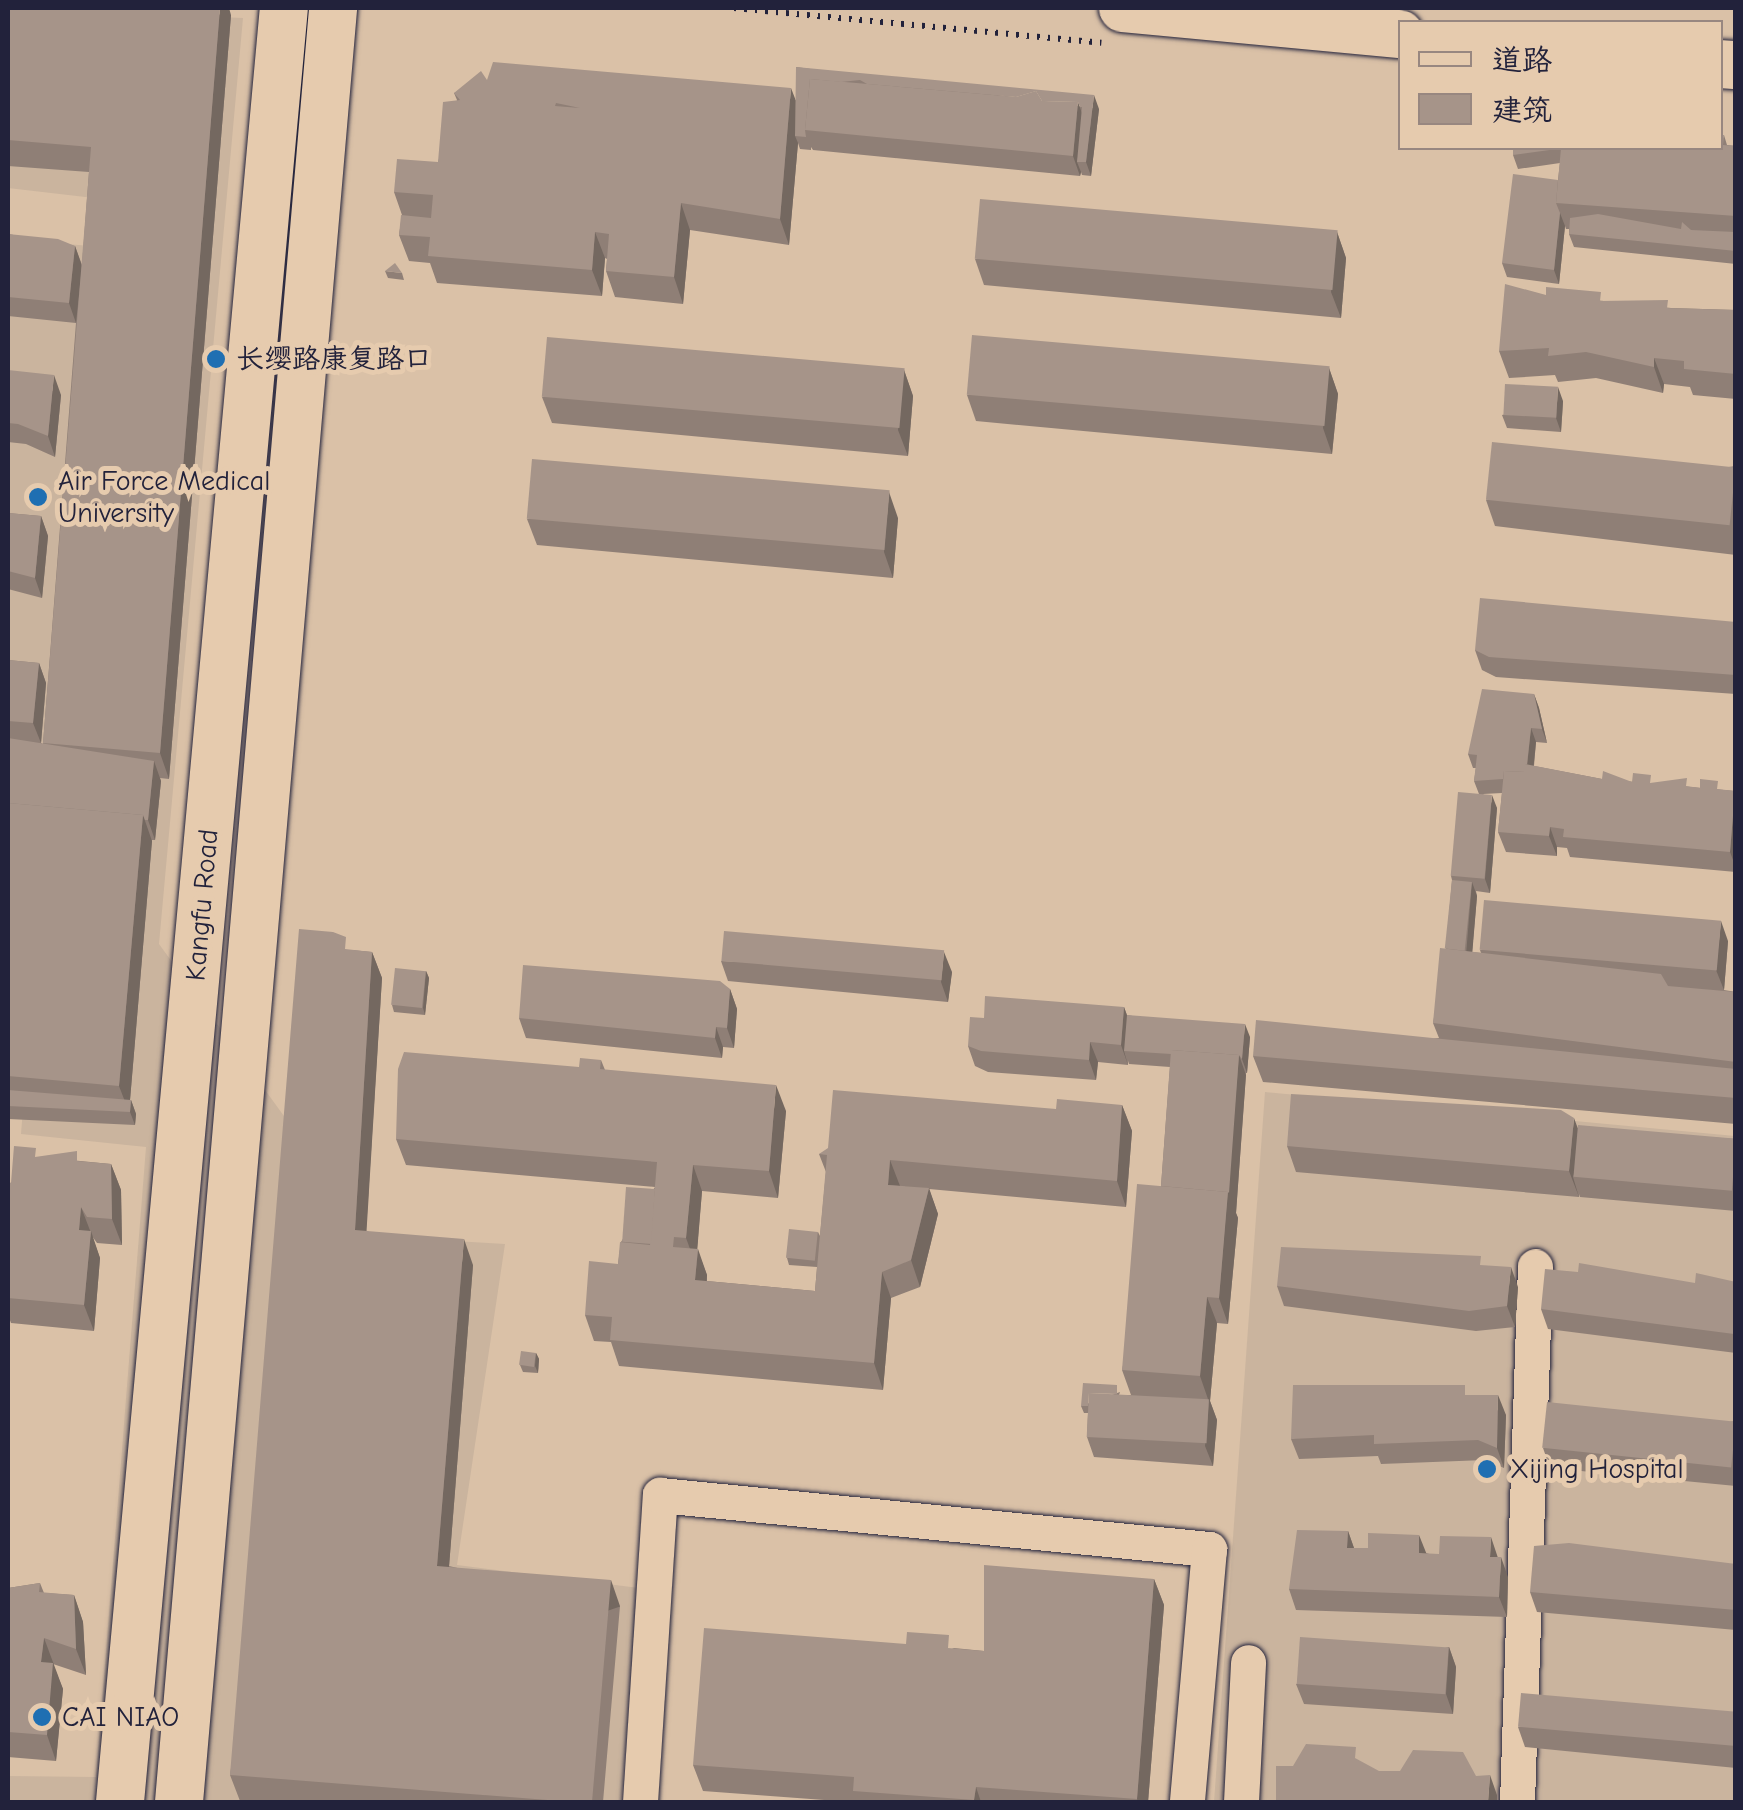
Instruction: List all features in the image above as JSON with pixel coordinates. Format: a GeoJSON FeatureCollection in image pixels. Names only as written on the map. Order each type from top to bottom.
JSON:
{"type":"FeatureCollection","features":[{"type":"Feature","properties":{"kind":"main road","name":"Kangfu Road"},"geometry":{"type":"LineString","coordinates":[[120,1802],[284,8]]}},
{"type":"Feature","properties":{"kind":"main road","name":"Kangfu Road"},"geometry":{"type":"LineString","coordinates":[[179,1802],[334,8]]}},
{"type":"Feature","properties":{"kind":"main road"},"geometry":{"type":"LineString","coordinates":[[1114,26],[1398,34]]}},
{"type":"Feature","properties":{"kind":"street"},"geometry":{"type":"LineString","coordinates":[[1517,1802],[1534,1266]]}},
{"type":"Feature","properties":{"kind":"street"},"geometry":{"type":"LineString","coordinates":[[640,1802],[660,1495],[1209,1549],[1186,1802]]}},
{"type":"Feature","properties":{"kind":"street"},"geometry":{"type":"LineString","coordinates":[[1241,1802],[1248,1662]]}},
{"type":"Feature","properties":{"kind":"path"},"geometry":{"type":"LineString","coordinates":[[734,8],[1114,26]]}},
{"type":"Feature","properties":{"kind":"shaded area"},"geometry":{"type":"Polygon","coordinates":[[[8,8],[243,18],[159,944],[371,1236],[505,1244],[457,1565],[639,1588],[621,1802],[8,1802],[8,1776],[96,1777],[146,1147],[21,1134],[87,293],[48,753],[8,749],[8,239],[90,246],[94,198],[8,188],[8,8]]]}},
{"type":"Feature","properties":{"kind":"shaded area","name":"Xijing Hospital"},"geometry":{"type":"Polygon","coordinates":[[[1265,1092],[1735,1136],[1735,1802],[1214,1802],[1265,1092]]]}},
{"type":"Feature","properties":{"kind":"building"},"geometry":{"type":"Polygon","coordinates":[[[8,8],[220,8],[160,753],[43,743],[91,147],[8,140],[8,8]]]}},
{"type":"Feature","properties":{"kind":"building"},"geometry":{"type":"Polygon","coordinates":[[[493,62],[791,88],[780,219],[681,203],[674,277],[606,271],[609,234],[595,232],[592,270],[428,256],[430,237],[399,235],[401,215],[431,218],[433,195],[394,192],[397,159],[438,162],[443,102],[460,100],[454,93],[481,71],[487,80],[493,62]]]}},
{"type":"Feature","properties":{"kind":"building"},"geometry":{"type":"Polygon","coordinates":[[[796,67],[1094,95],[1086,162],[1077,162],[1082,107],[1078,102],[1042,101],[1036,91],[1016,97],[867,84],[860,80],[810,79],[806,137],[795,136],[796,67]]]}},
{"type":"Feature","properties":{"kind":"building"},"geometry":{"type":"Polygon","coordinates":[[[810,79],[1016,97],[1036,91],[1042,101],[1078,102],[1073,156],[805,130],[810,79]]]}},
{"type":"Feature","properties":{"kind":"building"},"geometry":{"type":"Polygon","coordinates":[[[1723,145],[1736,146],[1736,216],[1556,203],[1561,150],[1723,150],[1723,145]]]}},
{"type":"Feature","properties":{"kind":"building"},"geometry":{"type":"Polygon","coordinates":[[[1513,150],[1550,150],[1513,155],[1513,150]]]}},
{"type":"Feature","properties":{"kind":"building"},"geometry":{"type":"Polygon","coordinates":[[[1513,174],[1558,180],[1556,203],[1560,213],[1554,270],[1502,263],[1513,174]]]}},
{"type":"Feature","properties":{"kind":"building"},"geometry":{"type":"Polygon","coordinates":[[[980,199],[1338,230],[1332,290],[975,259],[980,199]]]}},
{"type":"Feature","properties":{"kind":"building"},"geometry":{"type":"Polygon","coordinates":[[[1598,214],[1681,229],[1682,222],[1691,230],[1736,232],[1736,251],[1569,234],[1570,218],[1598,214]]]}},
{"type":"Feature","properties":{"kind":"building"},"geometry":{"type":"Polygon","coordinates":[[[8,234],[58,239],[75,246],[69,303],[8,297],[8,234]]]}},
{"type":"Feature","properties":{"kind":"building"},"geometry":{"type":"Polygon","coordinates":[[[395,263],[402,273],[385,271],[395,263]]]}},
{"type":"Feature","properties":{"kind":"building"},"geometry":{"type":"Polygon","coordinates":[[[1505,284],[1546,295],[1546,287],[1601,292],[1600,301],[1668,300],[1667,308],[1736,310],[1736,374],[1684,369],[1684,361],[1654,358],[1654,367],[1586,352],[1548,356],[1549,348],[1499,351],[1505,284]]]}},
{"type":"Feature","properties":{"kind":"building"},"geometry":{"type":"Polygon","coordinates":[[[972,335],[1330,366],[1324,426],[967,395],[972,335]]]}},
{"type":"Feature","properties":{"kind":"building"},"geometry":{"type":"Polygon","coordinates":[[[547,337],[905,368],[899,428],[542,397],[547,337]]]}},
{"type":"Feature","properties":{"kind":"building"},"geometry":{"type":"Polygon","coordinates":[[[8,370],[54,375],[48,436],[8,423],[8,370]]]}},
{"type":"Feature","properties":{"kind":"building"},"geometry":{"type":"Polygon","coordinates":[[[1505,384],[1558,387],[1556,418],[1503,415],[1505,384]]]}},
{"type":"Feature","properties":{"kind":"building"},"geometry":{"type":"Polygon","coordinates":[[[1492,442],[1736,468],[1730,525],[1486,500],[1492,442]]]}},
{"type":"Feature","properties":{"kind":"building"},"geometry":{"type":"Polygon","coordinates":[[[532,459],[890,490],[884,550],[527,519],[532,459]]]}},
{"type":"Feature","properties":{"kind":"building"},"geometry":{"type":"Polygon","coordinates":[[[8,513],[41,516],[35,578],[8,571],[8,513]]]}},
{"type":"Feature","properties":{"kind":"building"},"geometry":{"type":"Polygon","coordinates":[[[1480,598],[1736,622],[1736,675],[1489,657],[1475,650],[1480,598]]]}},
{"type":"Feature","properties":{"kind":"building"},"geometry":{"type":"Polygon","coordinates":[[[8,660],[39,663],[33,723],[8,721],[8,660]]]}},
{"type":"Feature","properties":{"kind":"building"},"geometry":{"type":"Polygon","coordinates":[[[1482,689],[1534,694],[1542,729],[1531,728],[1525,772],[1504,771],[1503,779],[1474,781],[1477,755],[1468,754],[1482,689]]]}},
{"type":"Feature","properties":{"kind":"building"},"geometry":{"type":"Polygon","coordinates":[[[8,738],[154,761],[148,820],[143,815],[8,803],[8,738]]]}},
{"type":"Feature","properties":{"kind":"building"},"geometry":{"type":"Polygon","coordinates":[[[1525,764],[1602,779],[1603,771],[1632,782],[1633,773],[1651,775],[1650,783],[1687,778],[1686,786],[1700,788],[1700,779],[1718,781],[1717,789],[1735,791],[1730,852],[1563,837],[1564,829],[1550,827],[1549,836],[1498,832],[1504,771],[1525,772],[1525,764]]]}},
{"type":"Feature","properties":{"kind":"building"},"geometry":{"type":"Polygon","coordinates":[[[1458,792],[1492,795],[1485,879],[1451,876],[1458,792]]]}},
{"type":"Feature","properties":{"kind":"building"},"geometry":{"type":"Polygon","coordinates":[[[8,803],[143,815],[119,1086],[8,1076],[8,803]]]}},
{"type":"Feature","properties":{"kind":"building"},"geometry":{"type":"Polygon","coordinates":[[[1452,880],[1472,882],[1465,951],[1445,949],[1452,880]]]}},
{"type":"Feature","properties":{"kind":"building"},"geometry":{"type":"Polygon","coordinates":[[[1484,900],[1721,921],[1717,971],[1480,950],[1484,900]]]}},
{"type":"Feature","properties":{"kind":"building"},"geometry":{"type":"Polygon","coordinates":[[[299,929],[333,932],[346,937],[345,949],[372,952],[355,1230],[464,1239],[437,1566],[611,1580],[592,1802],[230,1775],[299,929]]]}},
{"type":"Feature","properties":{"kind":"building"},"geometry":{"type":"Polygon","coordinates":[[[724,931],[944,950],[942,980],[721,961],[724,931]]]}},
{"type":"Feature","properties":{"kind":"building"},"geometry":{"type":"Polygon","coordinates":[[[1440,948],[1661,974],[1668,986],[1736,992],[1736,1062],[1433,1023],[1440,948]]]}},
{"type":"Feature","properties":{"kind":"building"},"geometry":{"type":"Polygon","coordinates":[[[523,965],[720,981],[730,989],[727,1028],[716,1027],[715,1038],[519,1018],[523,965]]]}},
{"type":"Feature","properties":{"kind":"building"},"geometry":{"type":"Polygon","coordinates":[[[395,968],[426,971],[422,1008],[391,1005],[395,968]]]}},
{"type":"Feature","properties":{"kind":"building"},"geometry":{"type":"Polygon","coordinates":[[[985,996],[1124,1007],[1121,1045],[1090,1042],[1089,1060],[981,1051],[968,1046],[970,1017],[984,1018],[985,996]]]}},
{"type":"Feature","properties":{"kind":"building"},"geometry":{"type":"Polygon","coordinates":[[[1127,1015],[1245,1024],[1242,1059],[1239,1055],[1171,1050],[1171,1054],[1124,1051],[1127,1015]]]}},
{"type":"Feature","properties":{"kind":"building"},"geometry":{"type":"Polygon","coordinates":[[[1256,1020],[1736,1069],[1736,1098],[1253,1056],[1256,1020]]]}},
{"type":"Feature","properties":{"kind":"building"},"geometry":{"type":"Polygon","coordinates":[[[1171,1050],[1239,1055],[1229,1193],[1161,1186],[1171,1050]]]}},
{"type":"Feature","properties":{"kind":"building"},"geometry":{"type":"Polygon","coordinates":[[[404,1052],[579,1067],[580,1058],[601,1060],[600,1069],[776,1085],[769,1171],[693,1165],[686,1238],[674,1237],[673,1247],[698,1249],[695,1280],[815,1291],[827,1155],[819,1154],[828,1148],[833,1090],[1056,1109],[1057,1099],[1122,1105],[1117,1181],[890,1160],[888,1185],[929,1188],[911,1260],[882,1272],[874,1363],[610,1340],[612,1317],[585,1315],[589,1261],[618,1264],[620,1242],[650,1245],[657,1162],[396,1139],[398,1069],[404,1052]]]}},
{"type":"Feature","properties":{"kind":"building"},"geometry":{"type":"Polygon","coordinates":[[[8,1090],[131,1100],[130,1112],[8,1106],[8,1090]]]}},
{"type":"Feature","properties":{"kind":"building"},"geometry":{"type":"Polygon","coordinates":[[[1291,1094],[1561,1110],[1574,1118],[1569,1171],[1287,1146],[1291,1094]]]}},
{"type":"Feature","properties":{"kind":"building"},"geometry":{"type":"Polygon","coordinates":[[[1578,1125],[1736,1139],[1732,1191],[1573,1177],[1578,1125]]]}},
{"type":"Feature","properties":{"kind":"building"},"geometry":{"type":"Polygon","coordinates":[[[14,1146],[36,1148],[35,1157],[77,1151],[77,1161],[111,1164],[112,1219],[87,1217],[81,1207],[79,1230],[91,1231],[84,1305],[8,1298],[8,1182],[11,1183],[14,1146]]]}},
{"type":"Feature","properties":{"kind":"building"},"geometry":{"type":"Polygon","coordinates":[[[1137,1184],[1228,1192],[1219,1298],[1207,1297],[1200,1376],[1122,1370],[1137,1184]]]}},
{"type":"Feature","properties":{"kind":"building"},"geometry":{"type":"Polygon","coordinates":[[[626,1187],[655,1189],[651,1244],[622,1242],[626,1187]]]}},
{"type":"Feature","properties":{"kind":"building"},"geometry":{"type":"Polygon","coordinates":[[[789,1229],[818,1232],[815,1261],[786,1258],[789,1229]]]}},
{"type":"Feature","properties":{"kind":"building"},"geometry":{"type":"Polygon","coordinates":[[[1281,1247],[1481,1256],[1480,1265],[1511,1267],[1507,1306],[1469,1311],[1277,1286],[1281,1247]]]}},
{"type":"Feature","properties":{"kind":"building"},"geometry":{"type":"Polygon","coordinates":[[[1579,1263],[1695,1283],[1696,1273],[1736,1282],[1734,1334],[1541,1309],[1545,1269],[1578,1272],[1579,1263]]]}},
{"type":"Feature","properties":{"kind":"building"},"geometry":{"type":"Polygon","coordinates":[[[521,1351],[536,1353],[534,1367],[519,1365],[521,1351]]]}},
{"type":"Feature","properties":{"kind":"building"},"geometry":{"type":"Polygon","coordinates":[[[1083,1383],[1117,1385],[1117,1394],[1089,1393],[1088,1406],[1081,1406],[1083,1383]]]}},
{"type":"Feature","properties":{"kind":"building"},"geometry":{"type":"Polygon","coordinates":[[[1293,1385],[1465,1385],[1465,1395],[1498,1395],[1497,1448],[1478,1440],[1374,1444],[1374,1435],[1291,1439],[1293,1385]]]}},
{"type":"Feature","properties":{"kind":"building"},"geometry":{"type":"Polygon","coordinates":[[[1089,1393],[1209,1399],[1207,1443],[1087,1437],[1089,1393]]]}},
{"type":"Feature","properties":{"kind":"building"},"geometry":{"type":"Polygon","coordinates":[[[1547,1402],[1736,1422],[1731,1468],[1542,1448],[1547,1402]]]}},
{"type":"Feature","properties":{"kind":"building"},"geometry":{"type":"Polygon","coordinates":[[[1297,1530],[1348,1531],[1347,1548],[1368,1548],[1368,1533],[1419,1535],[1419,1553],[1439,1554],[1440,1536],[1491,1537],[1490,1557],[1501,1557],[1499,1597],[1289,1589],[1297,1530]]]}},
{"type":"Feature","properties":{"kind":"building"},"geometry":{"type":"Polygon","coordinates":[[[1569,1543],[1736,1564],[1736,1610],[1530,1592],[1534,1546],[1569,1543]]]}},
{"type":"Feature","properties":{"kind":"building"},"geometry":{"type":"Polygon","coordinates":[[[984,1565],[1154,1579],[1137,1799],[976,1787],[974,1800],[853,1791],[854,1777],[693,1765],[704,1628],[906,1644],[907,1632],[949,1635],[948,1648],[984,1651],[984,1565]]]}},
{"type":"Feature","properties":{"kind":"building"},"geometry":{"type":"Polygon","coordinates":[[[40,1583],[39,1592],[74,1595],[76,1649],[44,1638],[41,1662],[53,1663],[47,1735],[8,1732],[8,1588],[40,1583]]]}},
{"type":"Feature","properties":{"kind":"building"},"geometry":{"type":"Polygon","coordinates":[[[1300,1637],[1449,1647],[1445,1694],[1297,1684],[1300,1637]]]}},
{"type":"Feature","properties":{"kind":"building"},"geometry":{"type":"Polygon","coordinates":[[[1521,1693],[1736,1712],[1733,1746],[1518,1727],[1521,1693]]]}},
{"type":"Feature","properties":{"kind":"building"},"geometry":{"type":"Polygon","coordinates":[[[1306,1744],[1356,1747],[1355,1758],[1379,1771],[1400,1771],[1413,1750],[1463,1752],[1476,1776],[1490,1775],[1488,1802],[1276,1802],[1276,1766],[1293,1766],[1306,1744]]]}},
{"type":"Feature","properties":{"kind":"place","name":"长缨路康复路口"},"geometry":{"type":"Point","coordinates":[216,359]}},
{"type":"Feature","properties":{"kind":"place","name":"Air Force Medical University"},"geometry":{"type":"Point","coordinates":[38,497]}},
{"type":"Feature","properties":{"kind":"place","name":"Xijing Hospital"},"geometry":{"type":"Point","coordinates":[1487,1469]}},
{"type":"Feature","properties":{"kind":"place","name":"CAI NIAO"},"geometry":{"type":"Point","coordinates":[42,1717]}}]}
